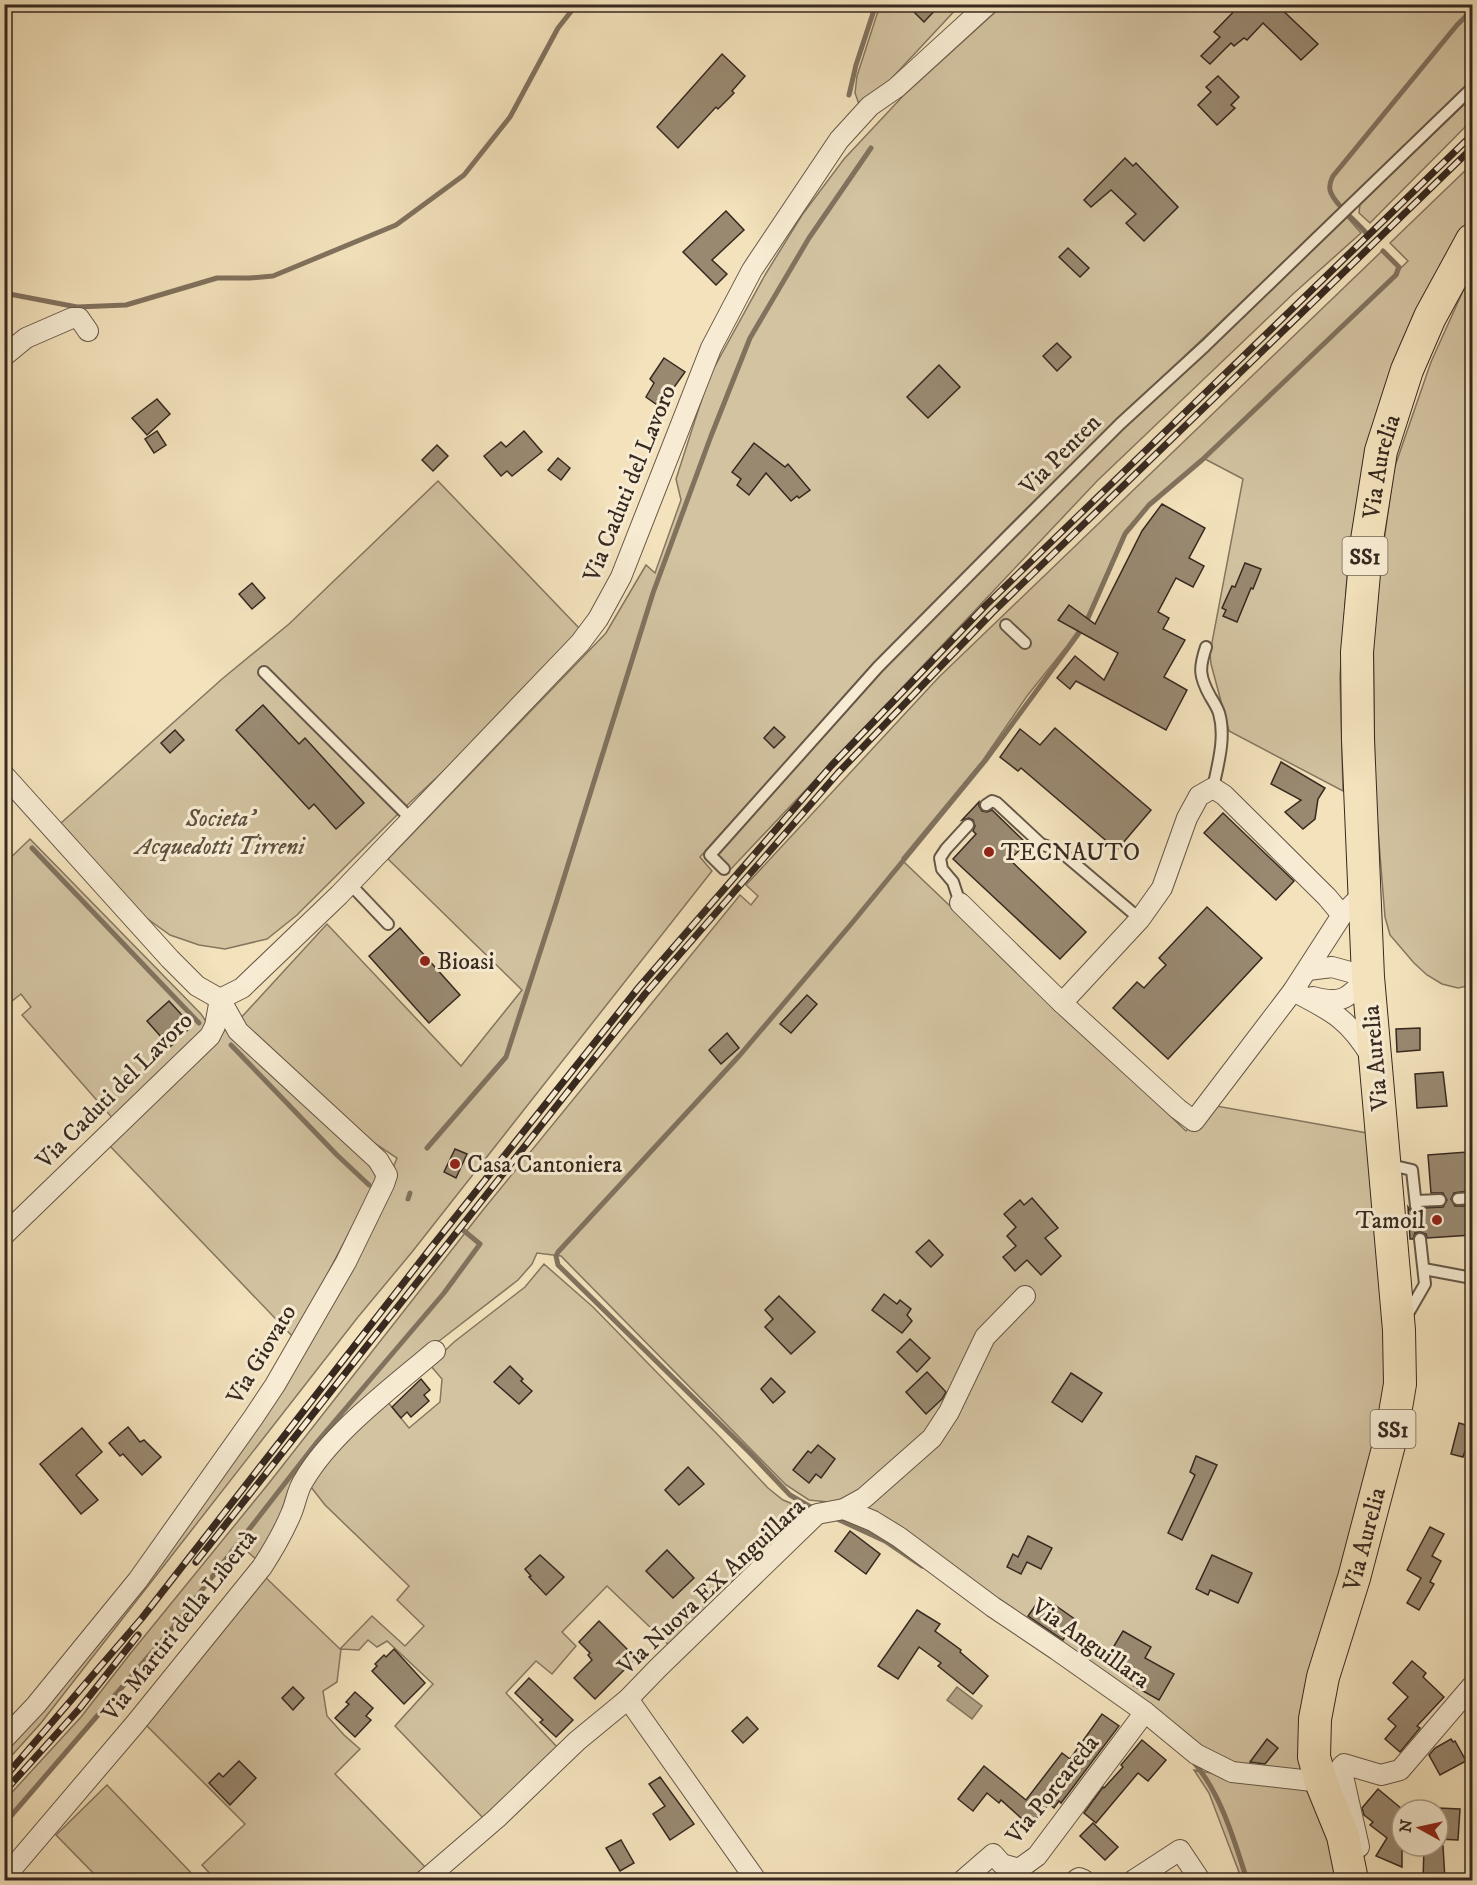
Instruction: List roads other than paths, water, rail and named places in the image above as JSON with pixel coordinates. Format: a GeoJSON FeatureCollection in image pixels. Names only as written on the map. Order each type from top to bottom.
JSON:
{"type":"FeatureCollection","features":[{"type":"Feature","properties":{"kind":"main road","name":"Via Aurelia"},"geometry":{"type":"LineString","coordinates":[[1351,1872],[1343,1836],[1321,1782],[1314,1757],[1315,1719],[1323,1677],[1357,1567],[1392,1437],[1400,1384],[1399,1330],[1368,977],[1358,740],[1357,652],[1367,540],[1381,451],[1407,370],[1430,317],[1473,240]]}},
{"type":"Feature","properties":{"kind":"street","name":"Via Caduti del Lavoro"},"geometry":{"type":"LineString","coordinates":[[4,1235],[210,1036],[215,1026],[220,999],[242,988],[350,884],[580,643],[598,619],[621,577],[711,348],[752,270],[839,140],[870,106],[896,87],[988,4]]}},
{"type":"Feature","properties":{"kind":"street"},"geometry":{"type":"LineString","coordinates":[[4,356],[26,338],[72,318],[79,318],[88,331]]}},
{"type":"Feature","properties":{"kind":"street"},"geometry":{"type":"LineString","coordinates":[[4,775],[170,959],[197,986],[220,999]]}},
{"type":"Feature","properties":{"kind":"street"},"geometry":{"type":"LineString","coordinates":[[1062,1003],[1140,919],[1162,888],[1187,818],[1199,795],[1213,788],[1224,795],[1327,897],[1342,915]]}},
{"type":"Feature","properties":{"kind":"street"},"geometry":{"type":"LineString","coordinates":[[960,903],[1062,1003],[1194,1121],[1293,991],[1342,915],[1364,893]]}},
{"type":"Feature","properties":{"kind":"street"},"geometry":{"type":"LineString","coordinates":[[1293,991],[1328,1001],[1339,1001],[1353,994],[1368,977],[1332,967],[1308,970]]}},
{"type":"Feature","properties":{"kind":"street"},"geometry":{"type":"LineString","coordinates":[[1293,991],[1342,1019],[1361,1040],[1376,1065]]}},
{"type":"Feature","properties":{"kind":"street","name":"Via Giovato"},"geometry":{"type":"LineString","coordinates":[[4,1738],[43,1697],[138,1580],[253,1418],[275,1385],[346,1263],[387,1175],[378,1160],[238,1031],[220,999]]}},
{"type":"Feature","properties":{"kind":"street","name":"Via Nuova EX Anguillara"},"geometry":{"type":"LineString","coordinates":[[425,1881],[497,1818],[538,1776],[628,1699],[817,1514],[844,1509],[864,1498],[932,1438],[949,1412],[986,1337],[1025,1296]]}},
{"type":"Feature","properties":{"kind":"street","name":"Via Martiri della Libertà"},"geometry":{"type":"LineString","coordinates":[[4,1878],[120,1742],[262,1567],[287,1524],[303,1481],[326,1449],[371,1405],[435,1351]]}},
{"type":"Feature","properties":{"kind":"street","name":"Via Anguillara"},"geometry":{"type":"LineString","coordinates":[[844,1509],[873,1521],[899,1538],[993,1607],[1057,1650],[1140,1719],[1196,1754],[1232,1773],[1321,1782]]}},
{"type":"Feature","properties":{"kind":"street"},"geometry":{"type":"LineString","coordinates":[[1351,1872],[1359,1854],[1359,1842],[1341,1767],[1344,1764],[1381,1775],[1400,1770],[1473,1686]]}},
{"type":"Feature","properties":{"kind":"street"},"geometry":{"type":"LineString","coordinates":[[628,1699],[756,1881]]}},
{"type":"Feature","properties":{"kind":"street","name":"Via Porcareda"},"geometry":{"type":"LineString","coordinates":[[963,1881],[993,1854],[1002,1864],[1019,1869],[1037,1856],[1140,1719]]}},
{"type":"Feature","properties":{"kind":"street"},"geometry":{"type":"LineString","coordinates":[[1134,1881],[1180,1850],[1200,1881]]}},
{"type":"Feature","properties":{"kind":"street"},"geometry":{"type":"LineString","coordinates":[[1076,1881],[1079,1878],[1084,1881]]}},
{"type":"Feature","properties":{"kind":"lane","name":"Via Penten"},"geometry":{"type":"LineString","coordinates":[[724,869],[710,855],[878,667],[1120,424],[1205,346],[1473,88]]}},
{"type":"Feature","properties":{"kind":"lane"},"geometry":{"type":"LineString","coordinates":[[1006,624],[1025,643]]}},
{"type":"Feature","properties":{"kind":"lane"},"geometry":{"type":"LineString","coordinates":[[1206,647],[1201,664],[1201,680],[1219,712],[1221,731],[1220,755],[1213,788]]}},
{"type":"Feature","properties":{"kind":"lane"},"geometry":{"type":"LineString","coordinates":[[264,672],[412,820]]}},
{"type":"Feature","properties":{"kind":"lane"},"geometry":{"type":"LineString","coordinates":[[986,806],[992,801],[997,803],[1041,844],[1060,852],[1140,919]]}},
{"type":"Feature","properties":{"kind":"lane"},"geometry":{"type":"LineString","coordinates":[[960,903],[953,882],[942,869],[940,858],[968,825]]}},
{"type":"Feature","properties":{"kind":"lane"},"geometry":{"type":"LineString","coordinates":[[350,884],[388,924]]}},
{"type":"Feature","properties":{"kind":"lane"},"geometry":{"type":"LineString","coordinates":[[1384,1163],[1412,1170],[1416,1204],[1440,1200]]}},
{"type":"Feature","properties":{"kind":"lane"},"geometry":{"type":"LineString","coordinates":[[1458,1199],[1473,1198]]}},
{"type":"Feature","properties":{"kind":"lane"},"geometry":{"type":"LineString","coordinates":[[1399,1330],[1425,1284],[1420,1239]]}},
{"type":"Feature","properties":{"kind":"lane"},"geometry":{"type":"LineString","coordinates":[[1424,1269],[1473,1278]]}},
{"type":"Feature","properties":{"kind":"waterway"},"geometry":{"type":"LineString","coordinates":[[4,293],[77,307],[126,305],[217,278],[273,276],[396,225],[464,175],[510,117],[558,28],[577,4]]}},
{"type":"Feature","properties":{"kind":"waterway"},"geometry":{"type":"LineString","coordinates":[[849,95],[856,65],[876,4]]}},
{"type":"Feature","properties":{"kind":"waterway"},"geometry":{"type":"LineString","coordinates":[[1367,234],[1332,195],[1330,190],[1332,178],[1457,25],[1472,10]]}},
{"type":"Feature","properties":{"kind":"waterway"},"geometry":{"type":"LineString","coordinates":[[427,1148],[506,1057],[653,593],[750,338],[809,238],[871,148]]}},
{"type":"Feature","properties":{"kind":"waterway"},"geometry":{"type":"LineString","coordinates":[[816,1510],[790,1495],[558,1265],[556,1256],[740,1055],[985,761],[1079,633],[1088,618],[1125,534],[1149,505],[1202,460],[1396,275],[1399,267],[1383,251]]}},
{"type":"Feature","properties":{"kind":"waterway"},"geometry":{"type":"LineString","coordinates":[[32,848],[199,1023]]}},
{"type":"Feature","properties":{"kind":"waterway"},"geometry":{"type":"LineString","coordinates":[[231,1045],[369,1185]]}},
{"type":"Feature","properties":{"kind":"waterway"},"geometry":{"type":"LineString","coordinates":[[408,1199],[410,1193]]}},
{"type":"Feature","properties":{"kind":"waterway"},"geometry":{"type":"LineString","coordinates":[[4,1824],[167,1635],[317,1442],[444,1293],[480,1244],[463,1230]]}},
{"type":"Feature","properties":{"kind":"waterway"},"geometry":{"type":"LineString","coordinates":[[833,1517],[885,1541],[922,1566]]}},
{"type":"Feature","properties":{"kind":"waterway"},"geometry":{"type":"LineString","coordinates":[[1192,1760],[1219,1802],[1247,1880]]}},
{"type":"Feature","properties":{"kind":"railway"},"geometry":{"type":"LineString","coordinates":[[4,1778],[142,1618],[430,1249],[639,987],[831,766],[986,605],[1472,135]]}},
{"type":"Feature","properties":{"kind":"railway"},"geometry":{"type":"LineString","coordinates":[[196,1562],[645,994],[838,773],[992,613],[1472,148]]}},
{"type":"Feature","properties":{"kind":"railway"},"geometry":{"type":"LineString","coordinates":[[4,1792],[80,1708],[138,1635]]}},
{"type":"Feature","properties":{"kind":"place","name":"TECNAUTO"},"geometry":{"type":"Point","coordinates":[989,852]}},
{"type":"Feature","properties":{"kind":"place","name":"Bioasi"},"geometry":{"type":"Point","coordinates":[425,961]}},
{"type":"Feature","properties":{"kind":"place","name":"Casa Cantoniera"},"geometry":{"type":"Point","coordinates":[455,1164]}},
{"type":"Feature","properties":{"kind":"place","name":"Tamoil"},"geometry":{"type":"Point","coordinates":[1437,1220]}},
{"type":"Feature","properties":{"kind":"park label","name":"Societa' Acquedotti Tirreni"},"geometry":{"type":"Point","coordinates":[220,832]}}]}
